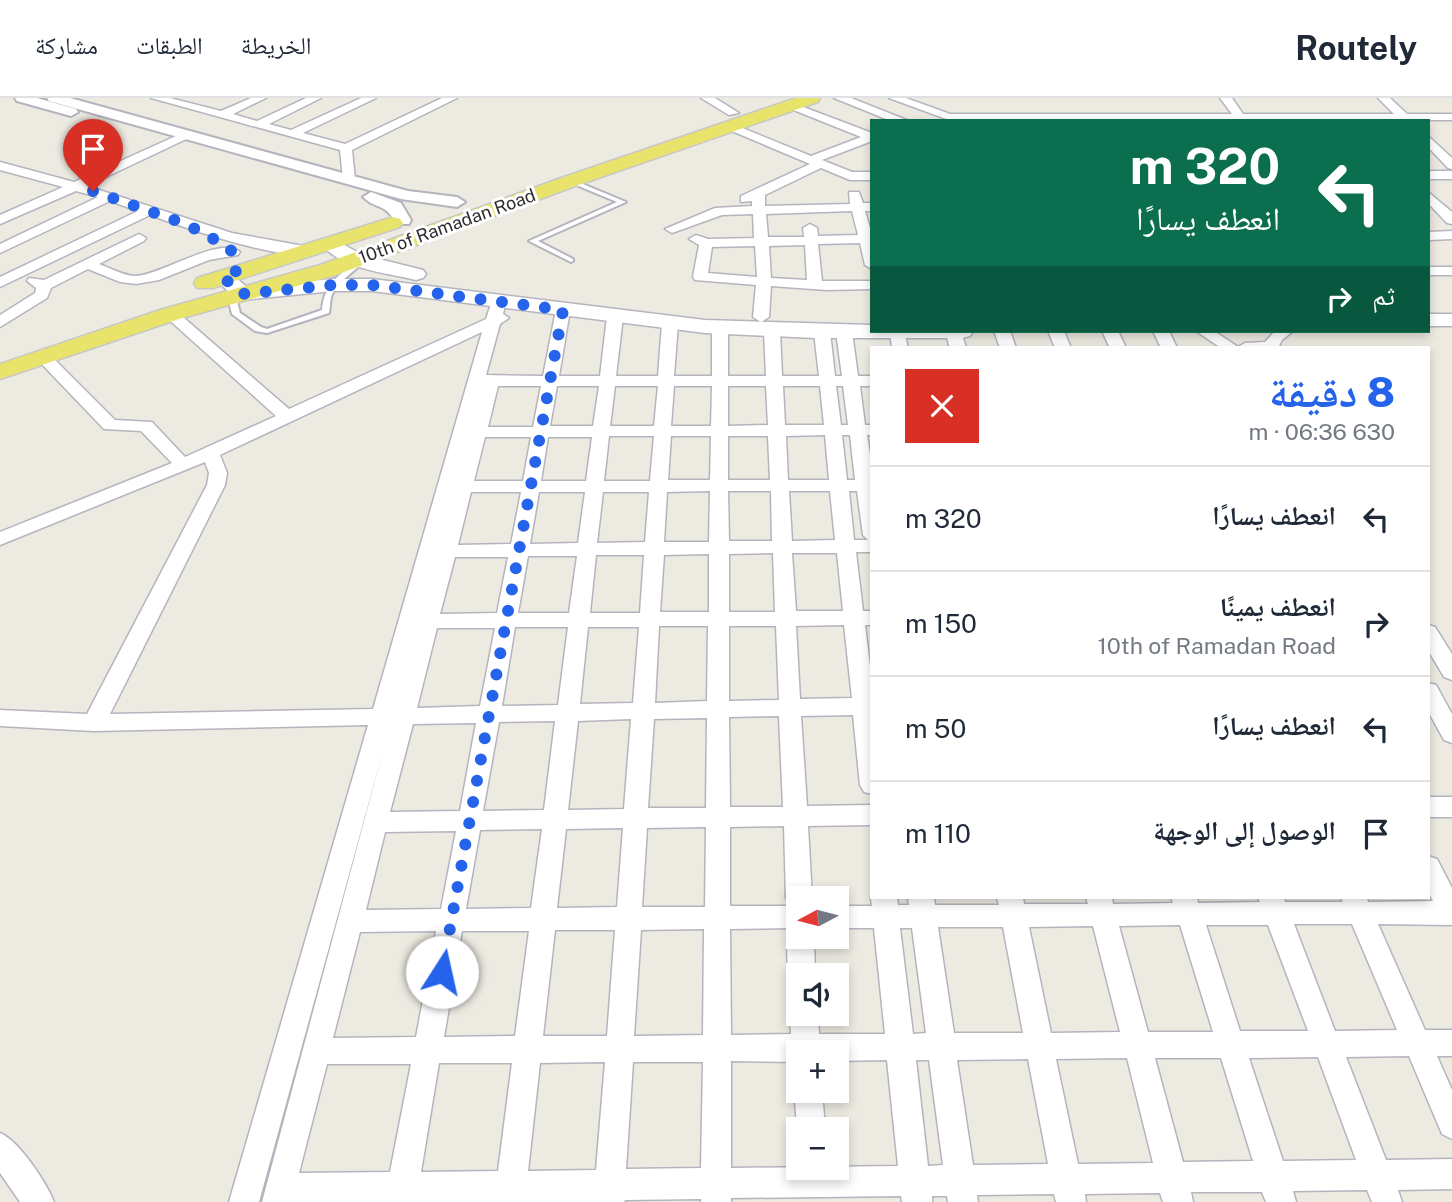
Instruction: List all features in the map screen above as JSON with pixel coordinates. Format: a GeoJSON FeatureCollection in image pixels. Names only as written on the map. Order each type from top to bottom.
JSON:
{"type":"FeatureCollection","features":[{"type":"Feature","properties":{"kind":"main road","name":"10th of Ramadan Road"},"geometry":{"type":"LineString","coordinates":[[0,352],[233,285],[291,282],[359,260],[732,120],[783,102],[812,98]]}},
{"type":"Feature","properties":{"kind":"main road","name":"10th of Ramadan Road"},"geometry":{"type":"LineString","coordinates":[[0,372],[171,314],[310,251],[457,202],[732,120]]}},
{"type":"Feature","properties":{"kind":"main road"},"geometry":{"type":"LineString","coordinates":[[331,244],[359,260],[432,277],[526,292],[898,340],[941,333]]}},
{"type":"Feature","properties":{"kind":"main road"},"geometry":{"type":"LineString","coordinates":[[233,285],[333,285],[410,289],[503,310],[563,310],[720,328],[870,318]]}},
{"type":"Feature","properties":{"kind":"main road"},"geometry":{"type":"LineString","coordinates":[[1430,307],[1452,307]]}},
{"type":"Feature","properties":{"kind":"main road"},"geometry":{"type":"LineString","coordinates":[[1430,320],[1452,320]]}},
{"type":"Feature","properties":{"kind":"street"},"geometry":{"type":"LineString","coordinates":[[23,98],[425,200],[457,202]]}},
{"type":"Feature","properties":{"kind":"street"},"geometry":{"type":"LineString","coordinates":[[54,98],[384,201],[395,206],[403,220]]}},
{"type":"Feature","properties":{"kind":"street"},"geometry":{"type":"LineString","coordinates":[[157,98],[346,148],[451,98]]}},
{"type":"Feature","properties":{"kind":"street"},"geometry":{"type":"LineString","coordinates":[[188,106],[207,98]]}},
{"type":"Feature","properties":{"kind":"street"},"geometry":{"type":"LineString","coordinates":[[222,115],[260,98]]}},
{"type":"Feature","properties":{"kind":"street"},"geometry":{"type":"LineString","coordinates":[[258,125],[316,98]]}},
{"type":"Feature","properties":{"kind":"street"},"geometry":{"type":"LineString","coordinates":[[291,134],[370,98]]}},
{"type":"Feature","properties":{"kind":"street"},"geometry":{"type":"LineString","coordinates":[[707,98],[732,120],[816,162],[850,176],[870,176]]}},
{"type":"Feature","properties":{"kind":"street"},"geometry":{"type":"LineString","coordinates":[[840,98],[898,119]]}},
{"type":"Feature","properties":{"kind":"street"},"geometry":{"type":"LineString","coordinates":[[895,98],[950,119],[1056,112],[1241,118],[1350,115],[1406,119],[1449,111]]}},
{"type":"Feature","properties":{"kind":"street"},"geometry":{"type":"LineString","coordinates":[[1226,98],[1241,118]]}},
{"type":"Feature","properties":{"kind":"street"},"geometry":{"type":"LineString","coordinates":[[1384,98],[1406,119]]}},
{"type":"Feature","properties":{"kind":"street"},"geometry":{"type":"LineString","coordinates":[[783,102],[870,136]]}},
{"type":"Feature","properties":{"kind":"street"},"geometry":{"type":"LineString","coordinates":[[908,119],[938,104]]}},
{"type":"Feature","properties":{"kind":"street"},"geometry":{"type":"LineString","coordinates":[[0,220],[184,138]]}},
{"type":"Feature","properties":{"kind":"street"},"geometry":{"type":"LineString","coordinates":[[850,176],[864,207],[868,239],[706,243],[672,229],[758,194],[816,162],[870,138]]}},
{"type":"Feature","properties":{"kind":"street"},"geometry":{"type":"LineString","coordinates":[[1430,142],[1452,143]]}},
{"type":"Feature","properties":{"kind":"street"},"geometry":{"type":"LineString","coordinates":[[1430,143],[1452,165]]}},
{"type":"Feature","properties":{"kind":"street"},"geometry":{"type":"LineString","coordinates":[[854,145],[870,144]]}},
{"type":"Feature","properties":{"kind":"street"},"geometry":{"type":"LineString","coordinates":[[346,148],[349,179]]}},
{"type":"Feature","properties":{"kind":"street"},"geometry":{"type":"LineString","coordinates":[[0,166],[111,196],[188,225],[258,243],[310,251]]}},
{"type":"Feature","properties":{"kind":"street"},"geometry":{"type":"LineString","coordinates":[[1430,175],[1452,174]]}},
{"type":"Feature","properties":{"kind":"street"},"geometry":{"type":"LineString","coordinates":[[758,194],[766,324],[773,381],[798,886]]}},
{"type":"Feature","properties":{"kind":"street"},"geometry":{"type":"LineString","coordinates":[[6,246],[111,196]]}},
{"type":"Feature","properties":{"kind":"street"},"geometry":{"type":"LineString","coordinates":[[1431,201],[1452,204]]}},
{"type":"Feature","properties":{"kind":"street"},"geometry":{"type":"LineString","coordinates":[[1431,201],[1452,220]]}},
{"type":"Feature","properties":{"kind":"street"},"geometry":{"type":"LineString","coordinates":[[720,211],[864,207]]}},
{"type":"Feature","properties":{"kind":"street"},"geometry":{"type":"LineString","coordinates":[[808,208],[815,285]]}},
{"type":"Feature","properties":{"kind":"street"},"geometry":{"type":"LineString","coordinates":[[0,283],[150,210]]}},
{"type":"Feature","properties":{"kind":"street"},"geometry":{"type":"LineString","coordinates":[[188,225],[233,253]]}},
{"type":"Feature","properties":{"kind":"street"},"geometry":{"type":"LineString","coordinates":[[1430,236],[1452,236]]}},
{"type":"Feature","properties":{"kind":"street"},"geometry":{"type":"LineString","coordinates":[[44,286],[139,238]]}},
{"type":"Feature","properties":{"kind":"street"},"geometry":{"type":"LineString","coordinates":[[706,243],[701,277],[815,285],[870,285]]}},
{"type":"Feature","properties":{"kind":"street"},"geometry":{"type":"LineString","coordinates":[[6,246],[53,257]]}},
{"type":"Feature","properties":{"kind":"street"},"geometry":{"type":"LineString","coordinates":[[88,264],[125,279],[145,279],[206,257],[233,253]]}},
{"type":"Feature","properties":{"kind":"street"},"geometry":{"type":"LineString","coordinates":[[233,253],[233,285]]}},
{"type":"Feature","properties":{"kind":"street"},"geometry":{"type":"LineString","coordinates":[[1430,271],[1452,271]]}},
{"type":"Feature","properties":{"kind":"street"},"geometry":{"type":"LineString","coordinates":[[20,273],[44,286]]}},
{"type":"Feature","properties":{"kind":"street"},"geometry":{"type":"LineString","coordinates":[[0,322],[35,302],[42,296],[44,286]]}},
{"type":"Feature","properties":{"kind":"street"},"geometry":{"type":"LineString","coordinates":[[244,1202],[393,715],[503,310]]}},
{"type":"Feature","properties":{"kind":"street"},"geometry":{"type":"LineString","coordinates":[[0,539],[183,465],[288,417],[503,310]]}},
{"type":"Feature","properties":{"kind":"street"},"geometry":{"type":"LineString","coordinates":[[402,1195],[563,310]]}},
{"type":"Feature","properties":{"kind":"street"},"geometry":{"type":"LineString","coordinates":[[171,314],[288,417]]}},
{"type":"Feature","properties":{"kind":"street"},"geometry":{"type":"LineString","coordinates":[[510,1194],[615,317]]}},
{"type":"Feature","properties":{"kind":"street"},"geometry":{"type":"LineString","coordinates":[[609,1193],[670,324]]}},
{"type":"Feature","properties":{"kind":"street"},"geometry":{"type":"LineString","coordinates":[[716,1193],[720,328]]}},
{"type":"Feature","properties":{"kind":"street"},"geometry":{"type":"LineString","coordinates":[[822,332],[845,546],[862,618],[870,753]]}},
{"type":"Feature","properties":{"kind":"street"},"geometry":{"type":"LineString","coordinates":[[844,332],[850,381],[864,430],[870,510]]}},
{"type":"Feature","properties":{"kind":"street"},"geometry":{"type":"LineString","coordinates":[[1207,333],[1228,346]]}},
{"type":"Feature","properties":{"kind":"street"},"geometry":{"type":"LineString","coordinates":[[43,357],[110,425],[146,426],[183,465]]}},
{"type":"Feature","properties":{"kind":"street"},"geometry":{"type":"LineString","coordinates":[[483,381],[870,381]]}},
{"type":"Feature","properties":{"kind":"street"},"geometry":{"type":"LineString","coordinates":[[470,432],[864,430]]}},
{"type":"Feature","properties":{"kind":"street"},"geometry":{"type":"LineString","coordinates":[[470,432],[463,487],[447,551],[428,621],[393,715],[376,822],[278,1196],[716,1193],[813,1184],[916,1191],[1381,1188],[1452,1174]]}},
{"type":"Feature","properties":{"kind":"street"},"geometry":{"type":"LineString","coordinates":[[94,723],[216,485],[218,473],[210,452]]}},
{"type":"Feature","properties":{"kind":"street"},"geometry":{"type":"LineString","coordinates":[[463,487],[868,485]]}},
{"type":"Feature","properties":{"kind":"street"},"geometry":{"type":"LineString","coordinates":[[447,551],[870,546]]}},
{"type":"Feature","properties":{"kind":"street"},"geometry":{"type":"LineString","coordinates":[[428,621],[862,618]]}},
{"type":"Feature","properties":{"kind":"street"},"geometry":{"type":"LineString","coordinates":[[1430,635],[1452,672]]}},
{"type":"Feature","properties":{"kind":"street"},"geometry":{"type":"LineString","coordinates":[[1430,696],[1452,734]]}},
{"type":"Feature","properties":{"kind":"street"},"geometry":{"type":"LineString","coordinates":[[0,718],[94,723],[867,706]]}},
{"type":"Feature","properties":{"kind":"street"},"geometry":{"type":"LineString","coordinates":[[1430,807],[1452,807]]}},
{"type":"Feature","properties":{"kind":"street"},"geometry":{"type":"LineString","coordinates":[[376,822],[870,815]]}},
{"type":"Feature","properties":{"kind":"street"},"geometry":{"type":"LineString","coordinates":[[1430,870],[1452,913]]}},
{"type":"Feature","properties":{"kind":"street"},"geometry":{"type":"LineString","coordinates":[[849,914],[885,907],[1357,905],[1452,913]]}},
{"type":"Feature","properties":{"kind":"street"},"geometry":{"type":"LineString","coordinates":[[1357,905],[1452,1124]]}},
{"type":"Feature","properties":{"kind":"street"},"geometry":{"type":"LineString","coordinates":[[1102,906],[1175,1190]]}},
{"type":"Feature","properties":{"kind":"street"},"geometry":{"type":"LineString","coordinates":[[1186,906],[1277,1189]]}},
{"type":"Feature","properties":{"kind":"street"},"geometry":{"type":"LineString","coordinates":[[1274,906],[1381,1188]]}},
{"type":"Feature","properties":{"kind":"street"},"geometry":{"type":"LineString","coordinates":[[885,907],[916,1191]]}},
{"type":"Feature","properties":{"kind":"street"},"geometry":{"type":"LineString","coordinates":[[922,907],[961,1191]]}},
{"type":"Feature","properties":{"kind":"street"},"geometry":{"type":"LineString","coordinates":[[1012,907],[1068,1190]]}},
{"type":"Feature","properties":{"kind":"street"},"geometry":{"type":"LineString","coordinates":[[350,921],[786,917]]}},
{"type":"Feature","properties":{"kind":"street"},"geometry":{"type":"LineString","coordinates":[[849,1049],[1452,1043]]}},
{"type":"Feature","properties":{"kind":"street"},"geometry":{"type":"LineString","coordinates":[[316,1051],[786,1050]]}},
{"type":"Feature","properties":{"kind":"street"},"geometry":{"type":"LineString","coordinates":[[0,1148],[39,1202]]}},
{"type":"Feature","properties":{"kind":"lane"},"geometry":{"type":"LineString","coordinates":[[571,181],[623,201],[532,241],[571,260]]}},
{"type":"Feature","properties":{"kind":"lane"},"geometry":{"type":"LineString","coordinates":[[233,285],[236,314],[258,329],[273,330],[323,314],[328,308],[327,297],[333,285],[359,260]]}},
{"type":"Feature","properties":{"kind":"route"},"geometry":{"type":"LineString","coordinates":[[93,191],[188,225],[195,232],[228,247],[233,253],[236,273],[223,277],[242,294],[333,285],[372,285],[563,310],[442,972]]}}]}
